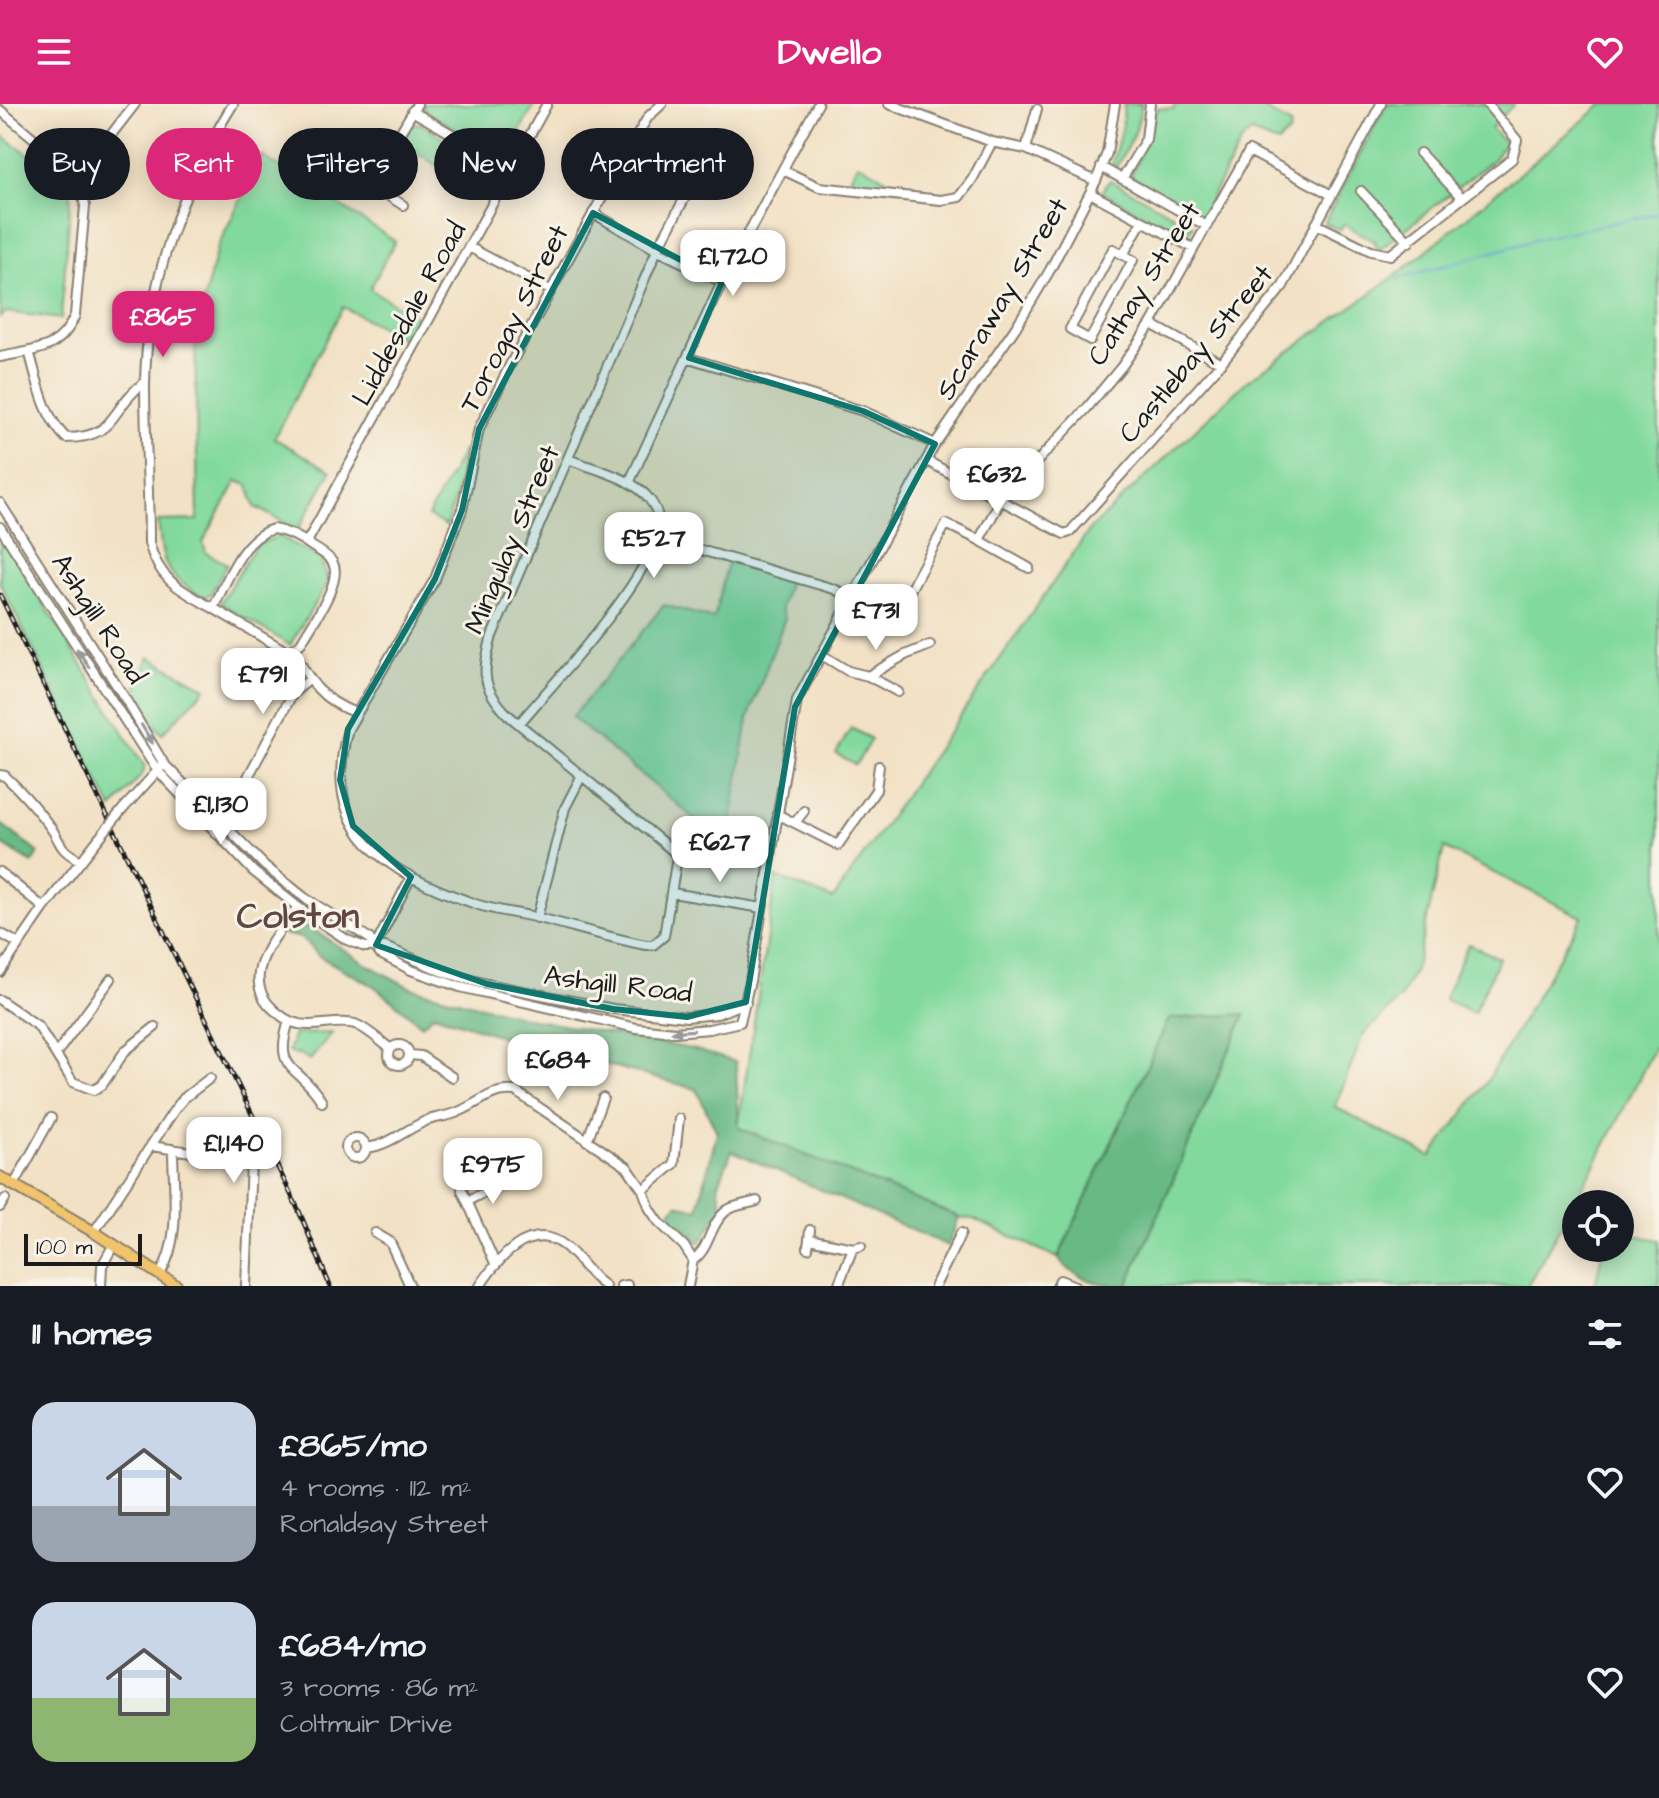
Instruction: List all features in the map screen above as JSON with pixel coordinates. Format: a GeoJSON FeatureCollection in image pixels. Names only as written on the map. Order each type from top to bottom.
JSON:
{"type":"FeatureCollection","features":[{"type":"Feature","properties":{"kind":"main road"},"geometry":{"type":"LineString","coordinates":[[0,1177],[114,1244],[177,1286]]}},
{"type":"Feature","properties":{"kind":"street"},"geometry":{"type":"LineString","coordinates":[[116,128],[135,104]]}},
{"type":"Feature","properties":{"kind":"street"},"geometry":{"type":"LineString","coordinates":[[213,608],[242,554],[260,535],[273,529],[307,542],[332,560],[336,577],[301,643],[293,650],[284,650],[213,608],[165,579],[153,559],[149,543],[145,382],[150,327],[177,215],[190,182],[233,104]]}},
{"type":"Feature","properties":{"kind":"street","name":"Liddesdale Road"},"geometry":{"type":"LineString","coordinates":[[534,128],[547,104]]}},
{"type":"Feature","properties":{"kind":"street","name":"Torogay Street"},"geometry":{"type":"LineString","coordinates":[[662,104],[648,117],[593,213],[479,429],[462,510],[435,579],[356,713],[342,750],[340,780],[347,812],[367,844],[411,877],[475,904],[653,945],[664,936],[672,893]]}},
{"type":"Feature","properties":{"kind":"street"},"geometry":{"type":"LineString","coordinates":[[629,483],[722,282],[818,104]]}},
{"type":"Feature","properties":{"kind":"street"},"geometry":{"type":"LineString","coordinates":[[889,104],[992,142],[1026,149],[1096,181]]}},
{"type":"Feature","properties":{"kind":"street","name":"Scaraway Street"},"geometry":{"type":"LineString","coordinates":[[746,1002],[795,707],[935,444],[1016,327],[1090,193],[1107,153],[1115,104]]}},
{"type":"Feature","properties":{"kind":"street"},"geometry":{"type":"LineString","coordinates":[[1122,179],[1146,139],[1150,104]]}},
{"type":"Feature","properties":{"kind":"street","name":"Castlebay Street"},"geometry":{"type":"LineString","coordinates":[[1001,500],[1064,534],[1070,532],[1221,363],[1283,286],[1381,104]]}},
{"type":"Feature","properties":{"kind":"street"},"geometry":{"type":"LineString","coordinates":[[1316,224],[1371,251],[1390,255],[1409,242],[1512,159],[1517,140],[1487,104]]}},
{"type":"Feature","properties":{"kind":"street"},"geometry":{"type":"LineString","coordinates":[[402,128],[414,107],[447,128]]}},
{"type":"Feature","properties":{"kind":"street"},"geometry":{"type":"LineString","coordinates":[[1026,149],[1037,109]]}},
{"type":"Feature","properties":{"kind":"street"},"geometry":{"type":"LineString","coordinates":[[0,110],[24,130]]}},
{"type":"Feature","properties":{"kind":"street"},"geometry":{"type":"LineString","coordinates":[[783,170],[819,187],[941,200],[959,197],[972,180],[992,142]]}},
{"type":"Feature","properties":{"kind":"street","name":"Cathay Street"},"geometry":{"type":"LineString","coordinates":[[979,540],[1001,500],[1122,366],[1151,324],[1249,151],[1332,195]]}},
{"type":"Feature","properties":{"kind":"street"},"geometry":{"type":"LineString","coordinates":[[1420,153],[1462,198]]}},
{"type":"Feature","properties":{"kind":"street"},"geometry":{"type":"LineString","coordinates":[[1101,167],[1205,225]]}},
{"type":"Feature","properties":{"kind":"street"},"geometry":{"type":"LineString","coordinates":[[1361,191],[1409,242]]}},
{"type":"Feature","properties":{"kind":"street"},"geometry":{"type":"LineString","coordinates":[[1090,193],[1193,248]]}},
{"type":"Feature","properties":{"kind":"street"},"geometry":{"type":"LineString","coordinates":[[0,357],[57,342],[68,331],[75,315],[84,200]]}},
{"type":"Feature","properties":{"kind":"street"},"geometry":{"type":"LineString","coordinates":[[395,200],[403,205]]}},
{"type":"Feature","properties":{"kind":"street","name":"Liddesdale Road"},"geometry":{"type":"LineString","coordinates":[[307,542],[494,200]]}},
{"type":"Feature","properties":{"kind":"street","name":"Mingulay Street"},"geometry":{"type":"LineString","coordinates":[[672,893],[677,864],[673,851],[581,777],[492,698],[485,682],[485,660],[492,636],[657,250],[684,200]]}},
{"type":"Feature","properties":{"kind":"street"},"geometry":{"type":"LineString","coordinates":[[593,213],[657,250],[722,282]]}},
{"type":"Feature","properties":{"kind":"street"},"geometry":{"type":"LineString","coordinates":[[1123,255],[1142,221]]}},
{"type":"Feature","properties":{"kind":"street"},"geometry":{"type":"LineString","coordinates":[[469,247],[550,290]]}},
{"type":"Feature","properties":{"kind":"street"},"geometry":{"type":"LineString","coordinates":[[1113,249],[1123,255],[1133,260],[1090,340],[1070,329],[1113,249]]}},
{"type":"Feature","properties":{"kind":"street"},"geometry":{"type":"LineString","coordinates":[[1151,324],[1221,363]]}},
{"type":"Feature","properties":{"kind":"street"},"geometry":{"type":"LineString","coordinates":[[29,351],[44,405],[55,427],[66,438],[84,438],[104,430],[130,393],[145,382]]}},
{"type":"Feature","properties":{"kind":"street"},"geometry":{"type":"LineString","coordinates":[[689,358],[863,411],[935,444]]}},
{"type":"Feature","properties":{"kind":"street"},"geometry":{"type":"LineString","coordinates":[[519,724],[605,621],[645,565],[656,537],[658,516],[649,499],[629,483],[568,459]]}},
{"type":"Feature","properties":{"kind":"street"},"geometry":{"type":"LineString","coordinates":[[927,461],[1001,500]]}},
{"type":"Feature","properties":{"kind":"street","name":"Ashgill Road"},"geometry":{"type":"LineString","coordinates":[[0,503],[126,700],[161,767],[265,866],[305,898],[369,938],[380,954],[460,987],[636,1028],[675,1032],[740,1022],[746,1002]]}},
{"type":"Feature","properties":{"kind":"street"},"geometry":{"type":"LineString","coordinates":[[896,616],[946,524],[1029,568]]}},
{"type":"Feature","properties":{"kind":"street","name":"Ashgill Road"},"geometry":{"type":"LineString","coordinates":[[0,527],[161,767],[239,857],[298,907],[347,940],[365,947],[385,947],[449,974],[487,984],[613,1009],[687,1017],[717,1014],[746,1002]]}},
{"type":"Feature","properties":{"kind":"street"},"geometry":{"type":"LineString","coordinates":[[656,537],[834,589],[853,598]]}},
{"type":"Feature","properties":{"kind":"street"},"geometry":{"type":"LineString","coordinates":[[868,676],[930,645]]}},
{"type":"Feature","properties":{"kind":"street"},"geometry":{"type":"LineString","coordinates":[[293,650],[309,680],[329,701],[356,713]]}},
{"type":"Feature","properties":{"kind":"street"},"geometry":{"type":"LineString","coordinates":[[822,655],[848,671],[868,676],[898,692]]}},
{"type":"Feature","properties":{"kind":"street"},"geometry":{"type":"LineString","coordinates":[[248,777],[293,693],[309,680]]}},
{"type":"Feature","properties":{"kind":"street"},"geometry":{"type":"LineString","coordinates":[[777,814],[838,845],[876,790],[879,766]]}},
{"type":"Feature","properties":{"kind":"street"},"geometry":{"type":"LineString","coordinates":[[0,972],[44,908],[123,809],[161,767]]}},
{"type":"Feature","properties":{"kind":"street"},"geometry":{"type":"LineString","coordinates":[[0,775],[5,776],[28,798],[52,828],[64,851],[81,861]]}},
{"type":"Feature","properties":{"kind":"street"},"geometry":{"type":"LineString","coordinates":[[537,918],[565,808],[581,777]]}},
{"type":"Feature","properties":{"kind":"street"},"geometry":{"type":"LineString","coordinates":[[795,823],[804,811]]}},
{"type":"Feature","properties":{"kind":"street"},"geometry":{"type":"LineString","coordinates":[[0,872],[44,908]]}},
{"type":"Feature","properties":{"kind":"street"},"geometry":{"type":"LineString","coordinates":[[376,945],[411,877]]}},
{"type":"Feature","properties":{"kind":"street"},"geometry":{"type":"LineString","coordinates":[[672,893],[762,908]]}},
{"type":"Feature","properties":{"kind":"street"},"geometry":{"type":"LineString","coordinates":[[298,907],[266,949],[259,971],[267,1003],[289,1021],[306,1025],[359,1025],[391,1049]]}},
{"type":"Feature","properties":{"kind":"street"},"geometry":{"type":"LineString","coordinates":[[0,933],[19,944]]}},
{"type":"Feature","properties":{"kind":"street"},"geometry":{"type":"LineString","coordinates":[[56,1054],[111,979]]}},
{"type":"Feature","properties":{"kind":"street"},"geometry":{"type":"LineString","coordinates":[[0,1000],[38,1026],[73,1082],[94,1090],[102,1085],[125,1051],[155,1027]]}},
{"type":"Feature","properties":{"kind":"street"},"geometry":{"type":"LineString","coordinates":[[289,1021],[283,1041],[284,1058],[314,1088],[322,1102]]}},
{"type":"Feature","properties":{"kind":"street"},"geometry":{"type":"LineString","coordinates":[[396,1045],[408,1049],[410,1055],[405,1064],[395,1065],[390,1060],[391,1049],[396,1045]]}},
{"type":"Feature","properties":{"kind":"street"},"geometry":{"type":"LineString","coordinates":[[410,1055],[421,1056],[452,1077]]}},
{"type":"Feature","properties":{"kind":"street"},"geometry":{"type":"LineString","coordinates":[[94,1232],[184,1098],[210,1078]]}},
{"type":"Feature","properties":{"kind":"street"},"geometry":{"type":"LineString","coordinates":[[367,1148],[383,1146],[406,1131],[459,1112],[496,1091],[506,1090],[524,1095],[627,1167],[659,1222],[684,1246],[693,1260],[688,1286]]}},
{"type":"Feature","properties":{"kind":"street"},"geometry":{"type":"LineString","coordinates":[[587,1141],[603,1098]]}},
{"type":"Feature","properties":{"kind":"street"},"geometry":{"type":"LineString","coordinates":[[14,1185],[51,1118]]}},
{"type":"Feature","properties":{"kind":"street"},"geometry":{"type":"LineString","coordinates":[[643,1190],[674,1164],[679,1119]]}},
{"type":"Feature","properties":{"kind":"street"},"geometry":{"type":"LineString","coordinates":[[151,1146],[251,1161],[246,1286]]}},
{"type":"Feature","properties":{"kind":"street"},"geometry":{"type":"LineString","coordinates":[[160,1274],[170,1257],[173,1241],[173,1149]]}},
{"type":"Feature","properties":{"kind":"street"},"geometry":{"type":"LineString","coordinates":[[467,1201],[506,1182]]}},
{"type":"Feature","properties":{"kind":"street"},"geometry":{"type":"LineString","coordinates":[[462,1190],[495,1263]]}},
{"type":"Feature","properties":{"kind":"street"},"geometry":{"type":"LineString","coordinates":[[693,1260],[701,1255],[714,1226],[727,1210],[757,1201]]}},
{"type":"Feature","properties":{"kind":"street"},"geometry":{"type":"LineString","coordinates":[[390,1242],[395,1231]]}},
{"type":"Feature","properties":{"kind":"street"},"geometry":{"type":"LineString","coordinates":[[375,1233],[390,1242],[410,1286]]}},
{"type":"Feature","properties":{"kind":"street"},"geometry":{"type":"LineString","coordinates":[[935,1286],[961,1233]]}},
{"type":"Feature","properties":{"kind":"street"},"geometry":{"type":"LineString","coordinates":[[480,1286],[495,1263],[526,1240],[548,1237],[564,1245],[605,1286]]}},
{"type":"Feature","properties":{"kind":"street"},"geometry":{"type":"LineString","coordinates":[[809,1239],[857,1247],[838,1286]]}},
{"type":"Feature","properties":{"kind":"street"},"geometry":{"type":"LineString","coordinates":[[101,1286],[102,1266],[114,1244]]}},
{"type":"Feature","properties":{"kind":"street"},"geometry":{"type":"LineString","coordinates":[[1059,1283],[1075,1286]]}},
{"type":"Feature","properties":{"kind":"highlighted area"},"geometry":{"type":"Polygon","coordinates":[[[593,213],[722,282],[689,358],[863,411],[935,444],[795,707],[746,1002],[687,1017],[613,1009],[487,984],[376,945],[411,877],[353,826],[340,780],[348,729],[435,579],[462,510],[479,429],[593,213]]]}},
{"type":"Feature","properties":{"kind":"green space"},"geometry":{"type":"Polygon","coordinates":[[[423,104],[535,104],[522,128],[454,128],[425,111],[423,104]]]}},
{"type":"Feature","properties":{"kind":"green space"},"geometry":{"type":"Polygon","coordinates":[[[1124,104],[1142,104],[1136,130],[1116,168],[1112,163],[1122,127],[1124,104]]]}},
{"type":"Feature","properties":{"kind":"green space"},"geometry":{"type":"Polygon","coordinates":[[[1175,104],[1255,104],[1291,125],[1290,132],[1278,143],[1251,133],[1243,139],[1201,217],[1131,176],[1158,108],[1173,109],[1175,104]]]}},
{"type":"Feature","properties":{"kind":"green space"},"geometry":{"type":"Polygon","coordinates":[[[1386,104],[1514,104],[1491,128],[1505,143],[1494,159],[1379,250],[1376,242],[1344,224],[1340,230],[1324,223],[1386,104]]]}},
{"type":"Feature","properties":{"kind":"green space"},"geometry":{"type":"Polygon","coordinates":[[[1603,104],[1659,104],[1659,1039],[1581,1190],[1562,1190],[1562,1224],[1527,1286],[1127,1286],[1245,1014],[1169,1019],[1058,1258],[973,1219],[959,1217],[738,1128],[776,877],[833,899],[1091,528],[1247,381],[1402,271],[1603,104]],[[1444,848],[1415,970],[1401,997],[1363,1035],[1335,1107],[1431,1157],[1488,1080],[1582,917],[1444,848]]]}},
{"type":"Feature","properties":{"kind":"green space"},"geometry":{"type":"Polygon","coordinates":[[[419,123],[434,132],[434,164],[418,153],[418,128],[408,128],[419,123]]]}},
{"type":"Feature","properties":{"kind":"green space"},"geometry":{"type":"Polygon","coordinates":[[[0,134],[24,151],[24,200],[70,200],[61,319],[6,312],[0,317],[0,134]]]}},
{"type":"Feature","properties":{"kind":"green space"},"geometry":{"type":"Polygon","coordinates":[[[262,156],[278,166],[278,200],[331,200],[395,241],[370,289],[418,318],[405,340],[343,307],[274,438],[331,471],[298,530],[255,507],[248,485],[237,481],[203,542],[206,553],[227,564],[211,594],[203,597],[180,582],[167,567],[158,521],[198,520],[195,335],[217,248],[240,200],[262,200],[262,156]]]}},
{"type":"Feature","properties":{"kind":"green space"},"geometry":{"type":"Polygon","coordinates":[[[858,163],[904,189],[847,184],[858,163]]]}},
{"type":"Feature","properties":{"kind":"green space"},"geometry":{"type":"Polygon","coordinates":[[[1110,180],[1193,226],[1185,238],[1102,192],[1110,180]]]}},
{"type":"Feature","properties":{"kind":"green space"},"geometry":{"type":"Polygon","coordinates":[[[464,449],[456,496],[446,526],[428,516],[464,449]]]}},
{"type":"Feature","properties":{"kind":"green space"},"geometry":{"type":"Polygon","coordinates":[[[0,533],[144,765],[144,772],[112,809],[0,583],[0,533]]]}},
{"type":"Feature","properties":{"kind":"green space"},"geometry":{"type":"Polygon","coordinates":[[[279,536],[320,559],[329,581],[290,645],[220,603],[256,545],[279,536]]]}},
{"type":"Feature","properties":{"kind":"green space"},"geometry":{"type":"Polygon","coordinates":[[[728,561],[789,579],[781,608],[785,618],[748,719],[728,840],[710,838],[702,825],[572,717],[664,605],[714,619],[728,561]]]}},
{"type":"Feature","properties":{"kind":"green space"},"geometry":{"type":"Polygon","coordinates":[[[149,657],[206,688],[162,734],[133,695],[149,657]]]}},
{"type":"Feature","properties":{"kind":"green space"},"geometry":{"type":"Polygon","coordinates":[[[851,728],[871,739],[856,765],[836,754],[851,728]]]}},
{"type":"Feature","properties":{"kind":"green space"},"geometry":{"type":"Polygon","coordinates":[[[0,823],[39,853],[32,863],[0,843],[0,823]]]}},
{"type":"Feature","properties":{"kind":"green space"},"geometry":{"type":"Polygon","coordinates":[[[289,927],[309,927],[366,964],[411,988],[536,1020],[696,1050],[736,1062],[739,1128],[959,1217],[948,1246],[732,1151],[718,1186],[723,1208],[700,1243],[668,1214],[677,1204],[698,1209],[717,1132],[696,1089],[494,1034],[434,1014],[422,1025],[374,986],[320,957],[302,938],[283,934],[289,927]]]}},
{"type":"Feature","properties":{"kind":"green space"},"geometry":{"type":"Polygon","coordinates":[[[1468,944],[1499,958],[1474,1013],[1444,999],[1468,944]]]}},
{"type":"Feature","properties":{"kind":"green space"},"geometry":{"type":"Polygon","coordinates":[[[1245,1014],[1127,1286],[1098,1283],[1072,1271],[1058,1258],[1169,1019],[1245,1014]]]}},
{"type":"Feature","properties":{"kind":"green space"},"geometry":{"type":"Polygon","coordinates":[[[332,1033],[310,1060],[288,1051],[294,1034],[332,1033]]]}},
{"type":"Feature","properties":{"kind":"green space"},"geometry":{"type":"Polygon","coordinates":[[[1634,1235],[1659,1240],[1659,1286],[1595,1286],[1600,1262],[1634,1262],[1634,1235]]]}},
{"type":"Feature","properties":{"kind":"waterway"},"geometry":{"type":"LineString","coordinates":[[1397,279],[1546,237],[1659,213]]}},
{"type":"Feature","properties":{"kind":"railway"},"geometry":{"type":"LineString","coordinates":[[0,595],[299,1211],[330,1286]]}},
{"type":"Feature","properties":{"kind":"district","name":"Colston"},"geometry":{"type":"Point","coordinates":[298,914]}}]}
